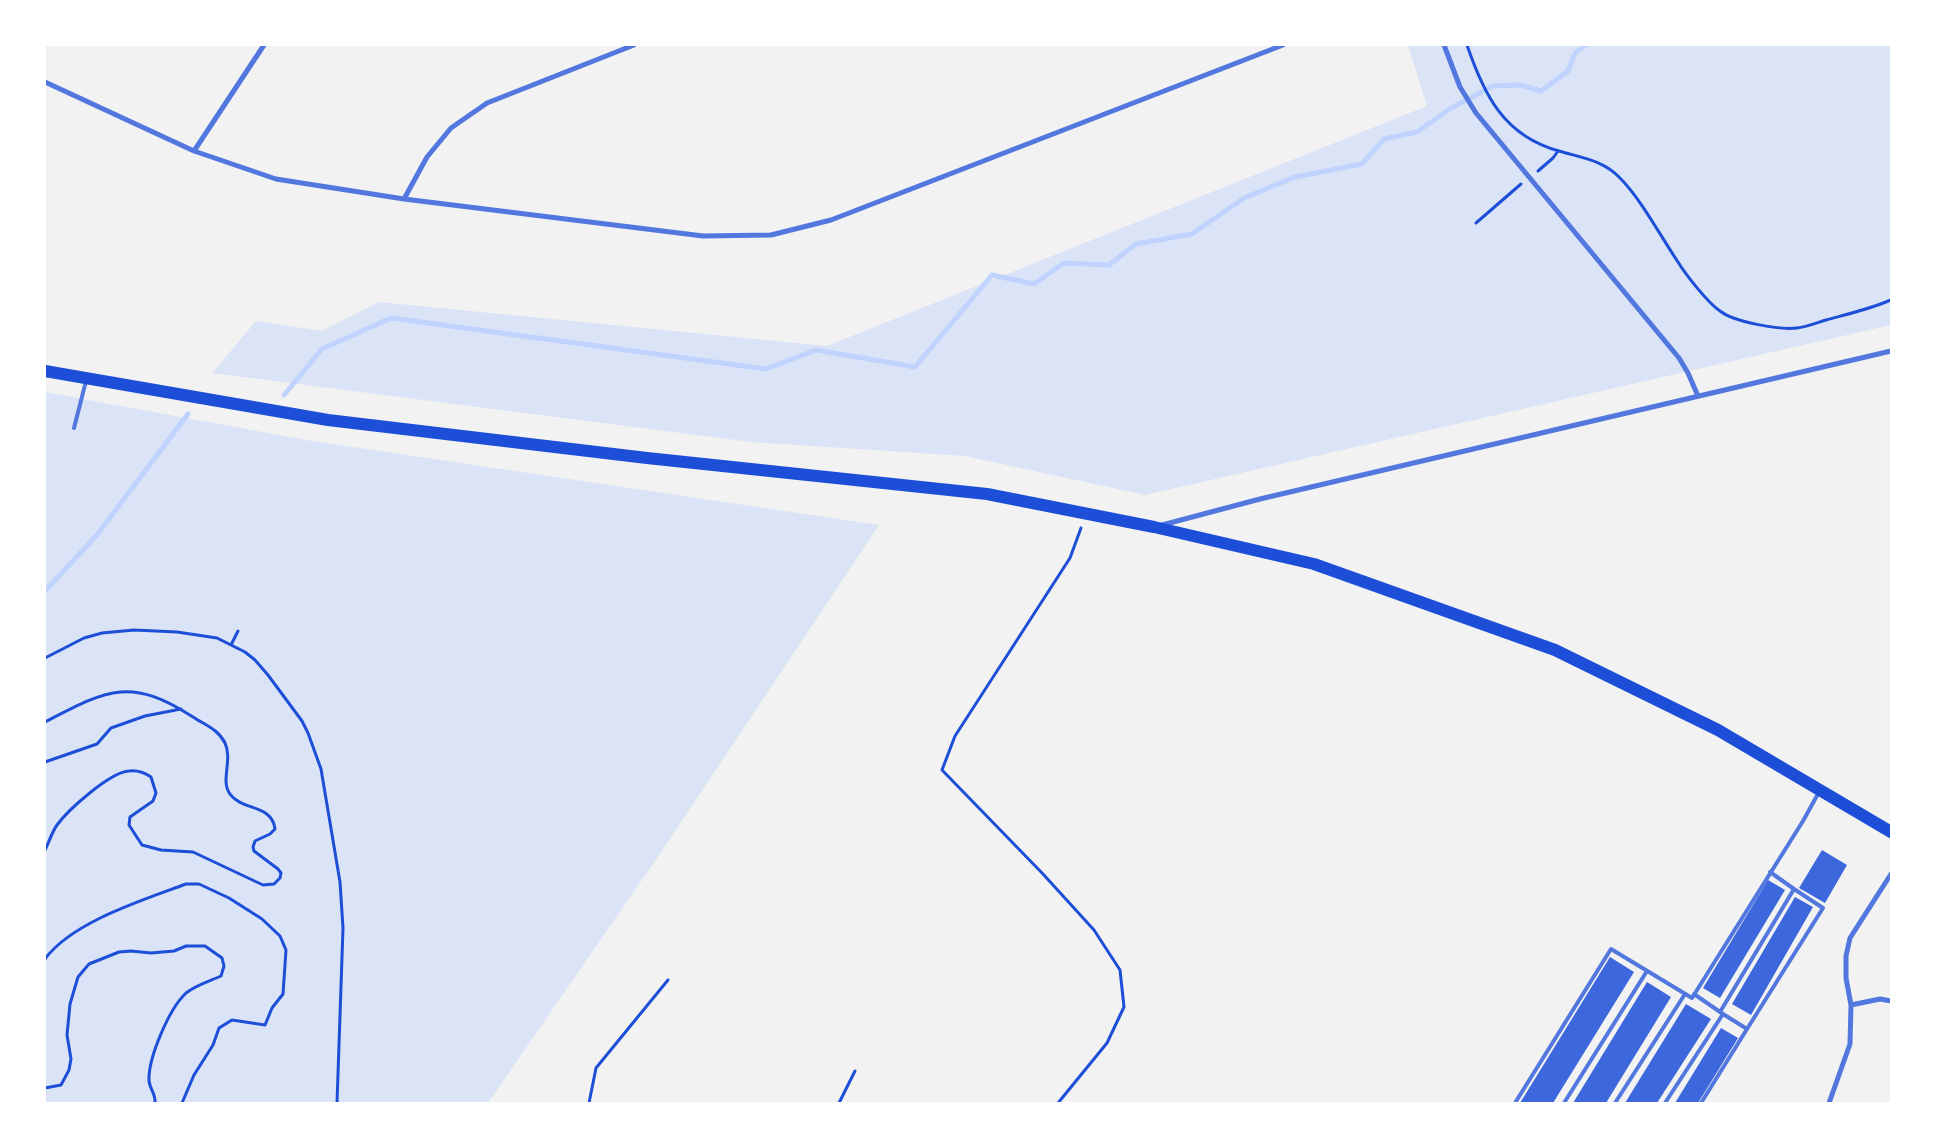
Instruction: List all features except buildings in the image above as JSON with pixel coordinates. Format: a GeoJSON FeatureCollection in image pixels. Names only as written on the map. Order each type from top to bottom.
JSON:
{"type":"FeatureCollection","features":[{"type":"Feature","properties":{"kind":"main road"},"geometry":{"type":"LineString","coordinates":[[45,370],[86,379],[328,420],[647,458],[987,494],[1154,528],[1314,564],[1555,650],[1718,730],[1891,832]]}},
{"type":"Feature","properties":{"kind":"street"},"geometry":{"type":"LineString","coordinates":[[194,151],[264,45]]}},
{"type":"Feature","properties":{"kind":"street"},"geometry":{"type":"LineString","coordinates":[[404,199],[427,157],[451,128],[473,113],[488,103],[518,90],[634,45]]}},
{"type":"Feature","properties":{"kind":"street"},"geometry":{"type":"LineString","coordinates":[[45,82],[194,151],[276,180],[404,199],[703,236],[770,235],[831,220],[1284,45]]}},
{"type":"Feature","properties":{"kind":"street"},"geometry":{"type":"LineString","coordinates":[[1444,45],[1460,87],[1476,113],[1679,358],[1698,396]]}},
{"type":"Feature","properties":{"kind":"street"},"geometry":{"type":"LineString","coordinates":[[1154,528],[1260,499],[1891,351]]}},
{"type":"Feature","properties":{"kind":"street"},"geometry":{"type":"LineString","coordinates":[[1829,1103],[1850,1044],[1851,1005],[1846,978],[1846,956],[1850,938],[1891,874]]}},
{"type":"Feature","properties":{"kind":"street"},"geometry":{"type":"LineString","coordinates":[[1851,1005],[1880,999],[1891,1001]]}},
{"type":"Feature","properties":{"kind":"lane"},"geometry":{"type":"LineString","coordinates":[[74,428],[86,379]]}},
{"type":"Feature","properties":{"kind":"lane"},"geometry":{"type":"LineString","coordinates":[[1516,1103],[1611,949],[1692,998],[1803,821],[1820,790]]}},
{"type":"Feature","properties":{"kind":"lane"},"geometry":{"type":"LineString","coordinates":[[1702,1103],[1823,908],[1770,872]]}},
{"type":"Feature","properties":{"kind":"lane"},"geometry":{"type":"LineString","coordinates":[[1665,1103],[1722,1012],[1794,889]]}},
{"type":"Feature","properties":{"kind":"lane"},"geometry":{"type":"LineString","coordinates":[[1564,1103],[1647,970]]}},
{"type":"Feature","properties":{"kind":"lane"},"geometry":{"type":"LineString","coordinates":[[1616,1103],[1685,994]]}},
{"type":"Feature","properties":{"kind":"lane"},"geometry":{"type":"LineString","coordinates":[[1694,994],[1748,1029]]}},
{"type":"Feature","properties":{"kind":"path"},"geometry":{"type":"LineString","coordinates":[[1467,45],[1481,84],[1488,97],[1506,120],[1522,135],[1558,151],[1582,156],[1602,164],[1620,178],[1646,213],[1679,264],[1720,312],[1753,324],[1796,328],[1877,306],[1891,300]]}},
{"type":"Feature","properties":{"kind":"path"},"geometry":{"type":"LineString","coordinates":[[1476,223],[1553,158],[1558,151]]}},
{"type":"Feature","properties":{"kind":"path"},"geometry":{"type":"LineString","coordinates":[[1058,1103],[1107,1043],[1124,1006],[1120,970],[1094,930],[1044,874],[942,770],[955,736],[1070,558],[1081,528]]}},
{"type":"Feature","properties":{"kind":"path"},"geometry":{"type":"LineString","coordinates":[[45,658],[84,638],[102,633],[134,630],[217,638],[245,652],[255,660],[285,697],[308,733],[321,769],[340,882],[343,928],[337,1103]]}},
{"type":"Feature","properties":{"kind":"path"},"geometry":{"type":"LineString","coordinates":[[231,645],[238,632]]}},
{"type":"Feature","properties":{"kind":"path"},"geometry":{"type":"LineString","coordinates":[[45,722],[94,697],[116,691],[138,692],[154,696],[215,729],[224,741],[229,754],[226,786],[228,793],[236,802],[258,809],[267,814],[274,822],[274,829],[270,834],[255,841],[254,851],[281,873],[280,878],[274,884],[263,885],[192,852],[160,850],[142,845],[129,825],[130,817],[153,801],[156,793],[151,777],[143,772],[130,770],[113,775],[65,815],[55,827],[45,850]]}},
{"type":"Feature","properties":{"kind":"path"},"geometry":{"type":"LineString","coordinates":[[45,762],[96,744],[111,728],[145,716],[181,709]]}},
{"type":"Feature","properties":{"kind":"path"},"geometry":{"type":"LineString","coordinates":[[45,959],[53,948],[87,924],[186,884],[199,884],[229,898],[262,919],[280,936],[286,950],[283,994],[272,1008],[265,1025],[232,1020],[220,1028],[213,1045],[194,1075],[182,1103]]}},
{"type":"Feature","properties":{"kind":"path"},"geometry":{"type":"LineString","coordinates":[[45,1088],[61,1085],[69,1070],[71,1059],[67,1035],[70,1004],[78,977],[89,964],[119,952],[174,952],[186,946],[205,946],[222,958],[224,966],[221,976],[193,988],[185,994],[164,1026],[154,1052],[149,1082],[156,1098],[155,1103]]}},
{"type":"Feature","properties":{"kind":"path"},"geometry":{"type":"LineString","coordinates":[[589,1103],[596,1068],[668,980]]}},
{"type":"Feature","properties":{"kind":"path"},"geometry":{"type":"LineString","coordinates":[[839,1103],[855,1071]]}},
{"type":"Feature","properties":{"kind":"shaded area"},"geometry":{"type":"Polygon","coordinates":[[[1408,45],[1891,45],[1891,325],[1145,495],[965,456],[751,442],[212,373],[256,321],[322,331],[379,302],[827,346],[1427,106],[1408,45]]]}},
{"type":"Feature","properties":{"kind":"shaded area"},"geometry":{"type":"Polygon","coordinates":[[[45,392],[306,440],[879,525],[657,858],[488,1103],[45,1103],[45,392]]]}},
{"type":"Feature","properties":{"kind":"waterway"},"geometry":{"type":"LineString","coordinates":[[284,395],[322,349],[391,318],[766,369],[816,350],[915,367],[992,275],[1034,284],[1064,263],[1109,265],[1136,244],[1192,234],[1244,198],[1295,177],[1362,164],[1384,139],[1417,132],[1451,108],[1493,86],[1520,85],[1541,91],[1568,71],[1575,53],[1586,45]]}},
{"type":"Feature","properties":{"kind":"waterway"},"geometry":{"type":"LineString","coordinates":[[45,591],[97,535],[188,414]]}}]}
